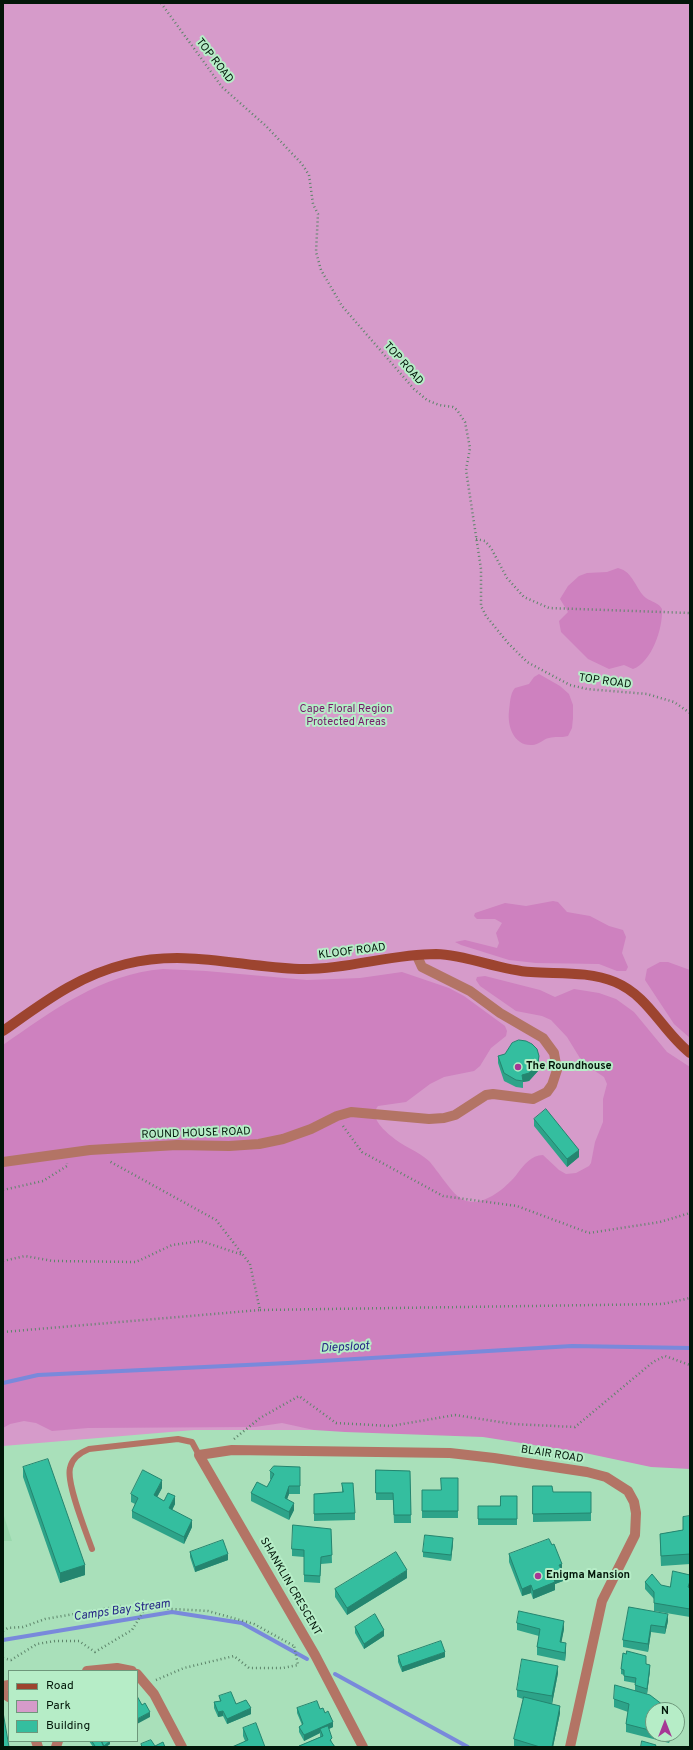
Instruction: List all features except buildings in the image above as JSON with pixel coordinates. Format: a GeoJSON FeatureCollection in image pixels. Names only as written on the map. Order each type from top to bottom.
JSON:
{"type":"FeatureCollection","features":[{"type":"Feature","properties":{"kind":"main road","name":"KLOOF ROAD"},"geometry":{"type":"LineString","coordinates":[[3,1031],[76,982],[101,971],[140,961],[193,958],[301,969],[355,965],[417,956],[450,955],[511,970],[592,976],[610,979],[631,990],[643,1000],[671,1035],[690,1053]]}},
{"type":"Feature","properties":{"kind":"street","name":"ROUND HOUSE ROAD"},"geometry":{"type":"LineString","coordinates":[[3,1162],[90,1150],[178,1145],[230,1146],[259,1144],[290,1137],[311,1129],[337,1116],[351,1112],[429,1119],[444,1118],[455,1114],[486,1095],[493,1094],[533,1099],[538,1098],[547,1092],[552,1085],[557,1070],[554,1053],[542,1038],[500,1013],[470,991],[422,967],[417,956]]}},
{"type":"Feature","properties":{"kind":"street","name":"BLAIR ROAD"},"geometry":{"type":"LineString","coordinates":[[199,1455],[232,1450],[450,1453],[587,1472],[606,1477],[628,1491],[634,1502],[636,1513],[635,1535],[602,1601],[570,1747]]}},
{"type":"Feature","properties":{"kind":"street","name":"SHANKLIN CRESCENT"},"geometry":{"type":"LineString","coordinates":[[199,1455],[315,1655],[363,1747]]}},
{"type":"Feature","properties":{"kind":"street"},"geometry":{"type":"LineString","coordinates":[[98,1670],[117,1668],[127,1670]]}},
{"type":"Feature","properties":{"kind":"street"},"geometry":{"type":"LineString","coordinates":[[138,1675],[154,1694],[182,1747]]}},
{"type":"Feature","properties":{"kind":"lane","name":"SHANKLIN CRESCENT"},"geometry":{"type":"LineString","coordinates":[[92,1549],[69,1476],[74,1458],[81,1452],[88,1449],[170,1438],[192,1442],[199,1455]]}},
{"type":"Feature","properties":{"kind":"path","name":"TOP ROAD"},"geometry":{"type":"LineString","coordinates":[[161,3],[222,87],[266,126],[302,164],[309,175],[314,204],[318,214],[316,252],[321,270],[342,306],[414,389],[427,400],[439,405],[453,407],[458,410],[465,422],[470,448],[466,470],[481,569],[481,606],[486,616],[508,643],[527,662],[570,685],[587,689],[647,694],[674,702],[690,713]]}},
{"type":"Feature","properties":{"kind":"path"},"geometry":{"type":"LineString","coordinates":[[476,539],[485,541],[491,548],[507,578],[524,598],[549,608],[690,613]]}},
{"type":"Feature","properties":{"kind":"path"},"geometry":{"type":"LineString","coordinates":[[337,1116],[362,1152],[443,1196],[517,1206],[589,1233],[660,1222],[690,1213]]}},
{"type":"Feature","properties":{"kind":"path"},"geometry":{"type":"LineString","coordinates":[[90,1150],[216,1220],[250,1264],[260,1310]]}},
{"type":"Feature","properties":{"kind":"path"},"geometry":{"type":"LineString","coordinates":[[3,1190],[43,1181],[67,1166],[68,1153]]}},
{"type":"Feature","properties":{"kind":"path"},"geometry":{"type":"LineString","coordinates":[[3,1261],[25,1256],[53,1261],[136,1262],[172,1245],[201,1241],[243,1256]]}},
{"type":"Feature","properties":{"kind":"path"},"geometry":{"type":"LineString","coordinates":[[3,1332],[260,1310],[662,1304],[690,1298]]}},
{"type":"Feature","properties":{"kind":"path"},"geometry":{"type":"LineString","coordinates":[[218,1452],[260,1418],[299,1396],[336,1423],[391,1426],[455,1415],[513,1424],[575,1427],[653,1362],[665,1356],[690,1365]]}},
{"type":"Feature","properties":{"kind":"path"},"geometry":{"type":"LineString","coordinates":[[3,1632],[8,1628],[23,1627],[45,1619],[78,1613],[121,1606],[146,1607],[208,1611],[254,1624],[294,1646]]}},
{"type":"Feature","properties":{"kind":"path"},"geometry":{"type":"LineString","coordinates":[[3,1658],[11,1660],[37,1644],[55,1640],[79,1641],[95,1652],[132,1630],[146,1607]]}},
{"type":"Feature","properties":{"kind":"path"},"geometry":{"type":"LineString","coordinates":[[147,1684],[184,1668],[234,1656],[249,1668],[283,1668],[298,1665],[295,1650]]}},
{"type":"Feature","properties":{"kind":"shaded area"},"geometry":{"type":"Polygon","coordinates":[[[618,568],[628,573],[642,594],[662,609],[661,625],[655,644],[646,659],[633,669],[624,665],[609,669],[588,659],[561,632],[559,621],[568,612],[560,599],[568,586],[579,576],[587,573],[607,572],[618,568]]]}},
{"type":"Feature","properties":{"kind":"shaded area"},"geometry":{"type":"Polygon","coordinates":[[[539,674],[560,686],[569,694],[573,705],[573,718],[572,728],[568,736],[549,738],[532,745],[521,742],[516,739],[513,734],[509,723],[510,699],[515,688],[529,684],[534,677],[539,674]]]}},
{"type":"Feature","properties":{"kind":"shaded area"},"geometry":{"type":"Polygon","coordinates":[[[553,901],[558,902],[567,912],[590,916],[609,926],[623,930],[626,937],[622,953],[628,967],[626,971],[617,971],[599,964],[536,963],[509,960],[455,942],[465,940],[497,948],[499,943],[496,933],[502,923],[495,919],[477,919],[474,916],[475,913],[505,903],[526,906],[553,901]]]}},
{"type":"Feature","properties":{"kind":"shaded area"},"geometry":{"type":"Polygon","coordinates":[[[660,962],[668,962],[690,970],[690,1038],[674,1024],[645,980],[647,969],[660,962]]]}},
{"type":"Feature","properties":{"kind":"shaded area"},"geometry":{"type":"Polygon","coordinates":[[[163,969],[206,971],[307,980],[360,978],[402,972],[449,988],[464,996],[505,1026],[507,1031],[506,1036],[491,1048],[480,1066],[474,1071],[444,1077],[430,1084],[406,1102],[378,1106],[375,1114],[378,1122],[384,1130],[395,1140],[420,1154],[429,1161],[460,1198],[476,1202],[484,1200],[499,1191],[512,1180],[528,1161],[539,1155],[543,1155],[559,1170],[566,1174],[576,1173],[589,1166],[591,1163],[595,1142],[603,1122],[603,1099],[607,1084],[604,1077],[583,1063],[567,1037],[551,1020],[542,1016],[516,1011],[480,986],[476,980],[477,977],[485,976],[540,990],[555,997],[574,989],[599,993],[616,999],[634,1012],[667,1052],[690,1067],[690,1469],[651,1467],[585,1453],[483,1437],[314,1430],[282,1423],[255,1427],[88,1428],[52,1431],[36,1423],[24,1421],[10,1424],[3,1428],[3,1045],[59,1007],[98,986],[140,972],[163,969]]]}},
{"type":"Feature","properties":{"kind":"shaded area"},"geometry":{"type":"Polygon","coordinates":[[[3,1513],[12,1541],[3,1541],[3,1513]]]}},
{"type":"Feature","properties":{"kind":"green space","name":"Cape Floral Region Protected Areas"},"geometry":{"type":"Polygon","coordinates":[[[3,3],[690,3],[690,1460],[452,1430],[194,1430],[3,1446],[3,3]]]}},
{"type":"Feature","properties":{"kind":"waterway","name":"Diepsloot"},"geometry":{"type":"LineString","coordinates":[[3,1383],[38,1375],[288,1363],[572,1346],[690,1348]]}},
{"type":"Feature","properties":{"kind":"waterway","name":"Camps Bay Stream"},"geometry":{"type":"LineString","coordinates":[[3,1640],[172,1612],[242,1623],[307,1659]]}},
{"type":"Feature","properties":{"kind":"waterway","name":"Camps Bay Stream"},"geometry":{"type":"LineString","coordinates":[[335,1674],[468,1747]]}},
{"type":"Feature","properties":{"kind":"place","name":"The Roundhouse"},"geometry":{"type":"Point","coordinates":[518,1067]}},
{"type":"Feature","properties":{"kind":"place","name":"Enigma Mansion"},"geometry":{"type":"Point","coordinates":[538,1576]}}]}
